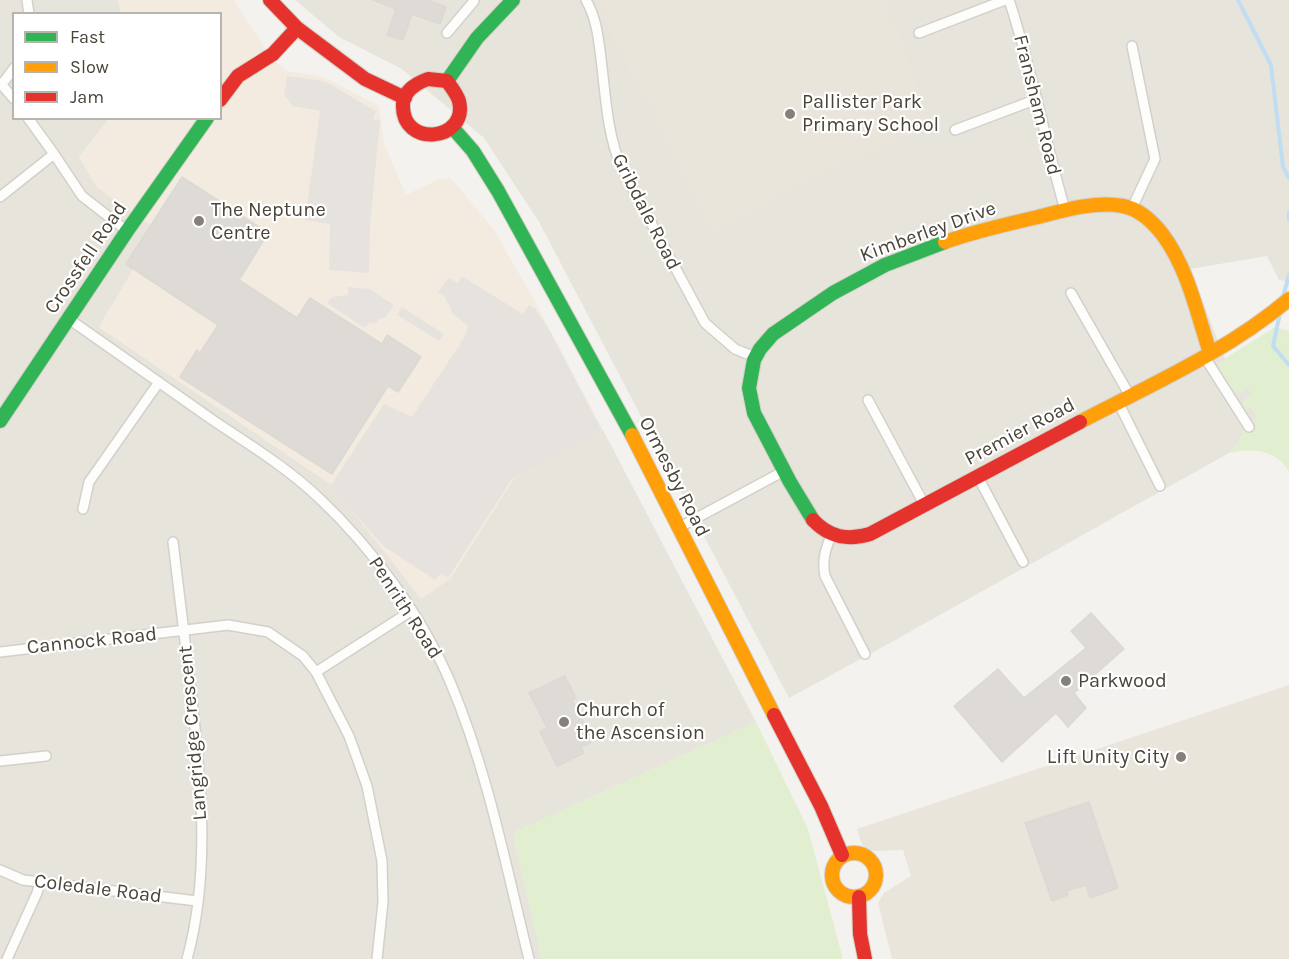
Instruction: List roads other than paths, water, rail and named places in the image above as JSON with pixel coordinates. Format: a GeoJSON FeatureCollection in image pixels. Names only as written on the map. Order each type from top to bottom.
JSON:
{"type":"FeatureCollection","features":[{"type":"Feature","properties":{"kind":"street"},"geometry":{"type":"LineString","coordinates":[[270,0],[297,28],[365,79],[405,98]]}},
{"type":"Feature","properties":{"kind":"street"},"geometry":{"type":"LineString","coordinates":[[447,33],[474,0]]}},
{"type":"Feature","properties":{"kind":"street"},"geometry":{"type":"LineString","coordinates":[[447,81],[477,38],[513,0]]}},
{"type":"Feature","properties":{"kind":"street","name":"Gribdale Road"},"geometry":{"type":"LineString","coordinates":[[586,0],[597,24],[608,126],[621,167],[705,323],[735,349],[755,357]]}},
{"type":"Feature","properties":{"kind":"street"},"geometry":{"type":"LineString","coordinates":[[919,33],[1007,0]]}},
{"type":"Feature","properties":{"kind":"street","name":"Fransham Road"},"geometry":{"type":"LineString","coordinates":[[1007,0],[1037,99],[1065,210]]}},
{"type":"Feature","properties":{"kind":"street"},"geometry":{"type":"LineString","coordinates":[[222,97],[238,75],[273,54],[297,28]]}},
{"type":"Feature","properties":{"kind":"street"},"geometry":{"type":"LineString","coordinates":[[1132,46],[1155,159],[1132,208],[1160,230],[1173,250],[1207,355],[1249,428]]}},
{"type":"Feature","properties":{"kind":"street"},"geometry":{"type":"LineString","coordinates":[[12,70],[1,83],[12,97]]}},
{"type":"Feature","properties":{"kind":"street"},"geometry":{"type":"LineString","coordinates":[[428,79],[447,81],[459,99],[460,112],[452,127],[441,135],[428,136],[411,128],[405,118],[403,108],[411,87],[428,79]]}},
{"type":"Feature","properties":{"kind":"street"},"geometry":{"type":"LineString","coordinates":[[955,130],[1037,99]]}},
{"type":"Feature","properties":{"kind":"street"},"geometry":{"type":"LineString","coordinates":[[29,120],[82,196],[127,231]]}},
{"type":"Feature","properties":{"kind":"street","name":"Crossfell Road"},"geometry":{"type":"LineString","coordinates":[[0,421],[127,231],[206,120]]}},
{"type":"Feature","properties":{"kind":"street","name":"Ormesby Road"},"geometry":{"type":"LineString","coordinates":[[452,127],[472,152],[513,217],[638,446],[816,796],[842,855]]}},
{"type":"Feature","properties":{"kind":"street"},"geometry":{"type":"LineString","coordinates":[[0,197],[54,154]]}},
{"type":"Feature","properties":{"kind":"street","name":"Kimberley Drive"},"geometry":{"type":"LineString","coordinates":[[784,471],[752,408],[749,384],[755,357],[773,333],[805,310],[864,275],[968,234],[1089,206],[1132,208]]}},
{"type":"Feature","properties":{"kind":"street"},"geometry":{"type":"LineString","coordinates":[[1071,293],[1124,399],[1160,486]]}},
{"type":"Feature","properties":{"kind":"street","name":"Premier Road"},"geometry":{"type":"LineString","coordinates":[[831,536],[851,538],[870,534],[1207,355],[1269,316],[1289,299]]}},
{"type":"Feature","properties":{"kind":"street","name":"Penrith Road"},"geometry":{"type":"LineString","coordinates":[[69,319],[262,453],[319,497],[366,548],[391,580],[432,645],[450,682],[478,757],[529,959]]}},
{"type":"Feature","properties":{"kind":"street"},"geometry":{"type":"LineString","coordinates":[[83,509],[89,482],[159,382]]}},
{"type":"Feature","properties":{"kind":"street"},"geometry":{"type":"LineString","coordinates":[[868,400],[924,504]]}},
{"type":"Feature","properties":{"kind":"street"},"geometry":{"type":"LineString","coordinates":[[678,528],[784,471],[812,519],[819,528],[831,536],[824,555],[825,576],[865,654]]}},
{"type":"Feature","properties":{"kind":"street"},"geometry":{"type":"LineString","coordinates":[[978,477],[1023,562]]}},
{"type":"Feature","properties":{"kind":"street","name":"Langridge Crescent"},"geometry":{"type":"LineString","coordinates":[[173,542],[201,774],[201,856],[197,901],[187,959]]}},
{"type":"Feature","properties":{"kind":"street"},"geometry":{"type":"LineString","coordinates":[[316,672],[411,611]]}},
{"type":"Feature","properties":{"kind":"street","name":"Cannock Road"},"geometry":{"type":"LineString","coordinates":[[0,652],[228,625],[268,632],[303,656],[316,672],[349,736],[367,786],[382,861],[383,902],[377,959]]}},
{"type":"Feature","properties":{"kind":"street"},"geometry":{"type":"LineString","coordinates":[[0,761],[46,756]]}},
{"type":"Feature","properties":{"kind":"street"},"geometry":{"type":"LineString","coordinates":[[851,853],[864,855],[873,862],[877,869],[870,890],[859,897],[841,893],[834,886],[832,871],[842,855],[851,853]]}},
{"type":"Feature","properties":{"kind":"street","name":"Coledale Road"},"geometry":{"type":"LineString","coordinates":[[0,870],[23,880],[197,901]]}},
{"type":"Feature","properties":{"kind":"street"},"geometry":{"type":"LineString","coordinates":[[7,959],[40,882]]}},
{"type":"Feature","properties":{"kind":"street"},"geometry":{"type":"LineString","coordinates":[[859,897],[860,934],[865,959]]}},
{"type":"Feature","properties":{"kind":"waterway"},"geometry":{"type":"LineString","coordinates":[[1238,0],[1271,65],[1283,167],[1289,178]]}},
{"type":"Feature","properties":{"kind":"waterway"},"geometry":{"type":"LineString","coordinates":[[1289,212],[1289,220]]}},
{"type":"Feature","properties":{"kind":"waterway"},"geometry":{"type":"LineString","coordinates":[[1282,300],[1289,275]]}},
{"type":"Feature","properties":{"kind":"waterway"},"geometry":{"type":"LineString","coordinates":[[1280,313],[1273,346],[1289,365]]}},
{"type":"Feature","properties":{"kind":"place","name":"Pallister Park Primary School"},"geometry":{"type":"Point","coordinates":[790,114]}},
{"type":"Feature","properties":{"kind":"place","name":"The Neptune Centre"},"geometry":{"type":"Point","coordinates":[199,221]}},
{"type":"Feature","properties":{"kind":"place","name":"Parkwood"},"geometry":{"type":"Point","coordinates":[1066,681]}},
{"type":"Feature","properties":{"kind":"place","name":"Church of the Ascension"},"geometry":{"type":"Point","coordinates":[564,722]}},
{"type":"Feature","properties":{"kind":"place","name":"Lift Unity City"},"geometry":{"type":"Point","coordinates":[1181,757]}}]}
